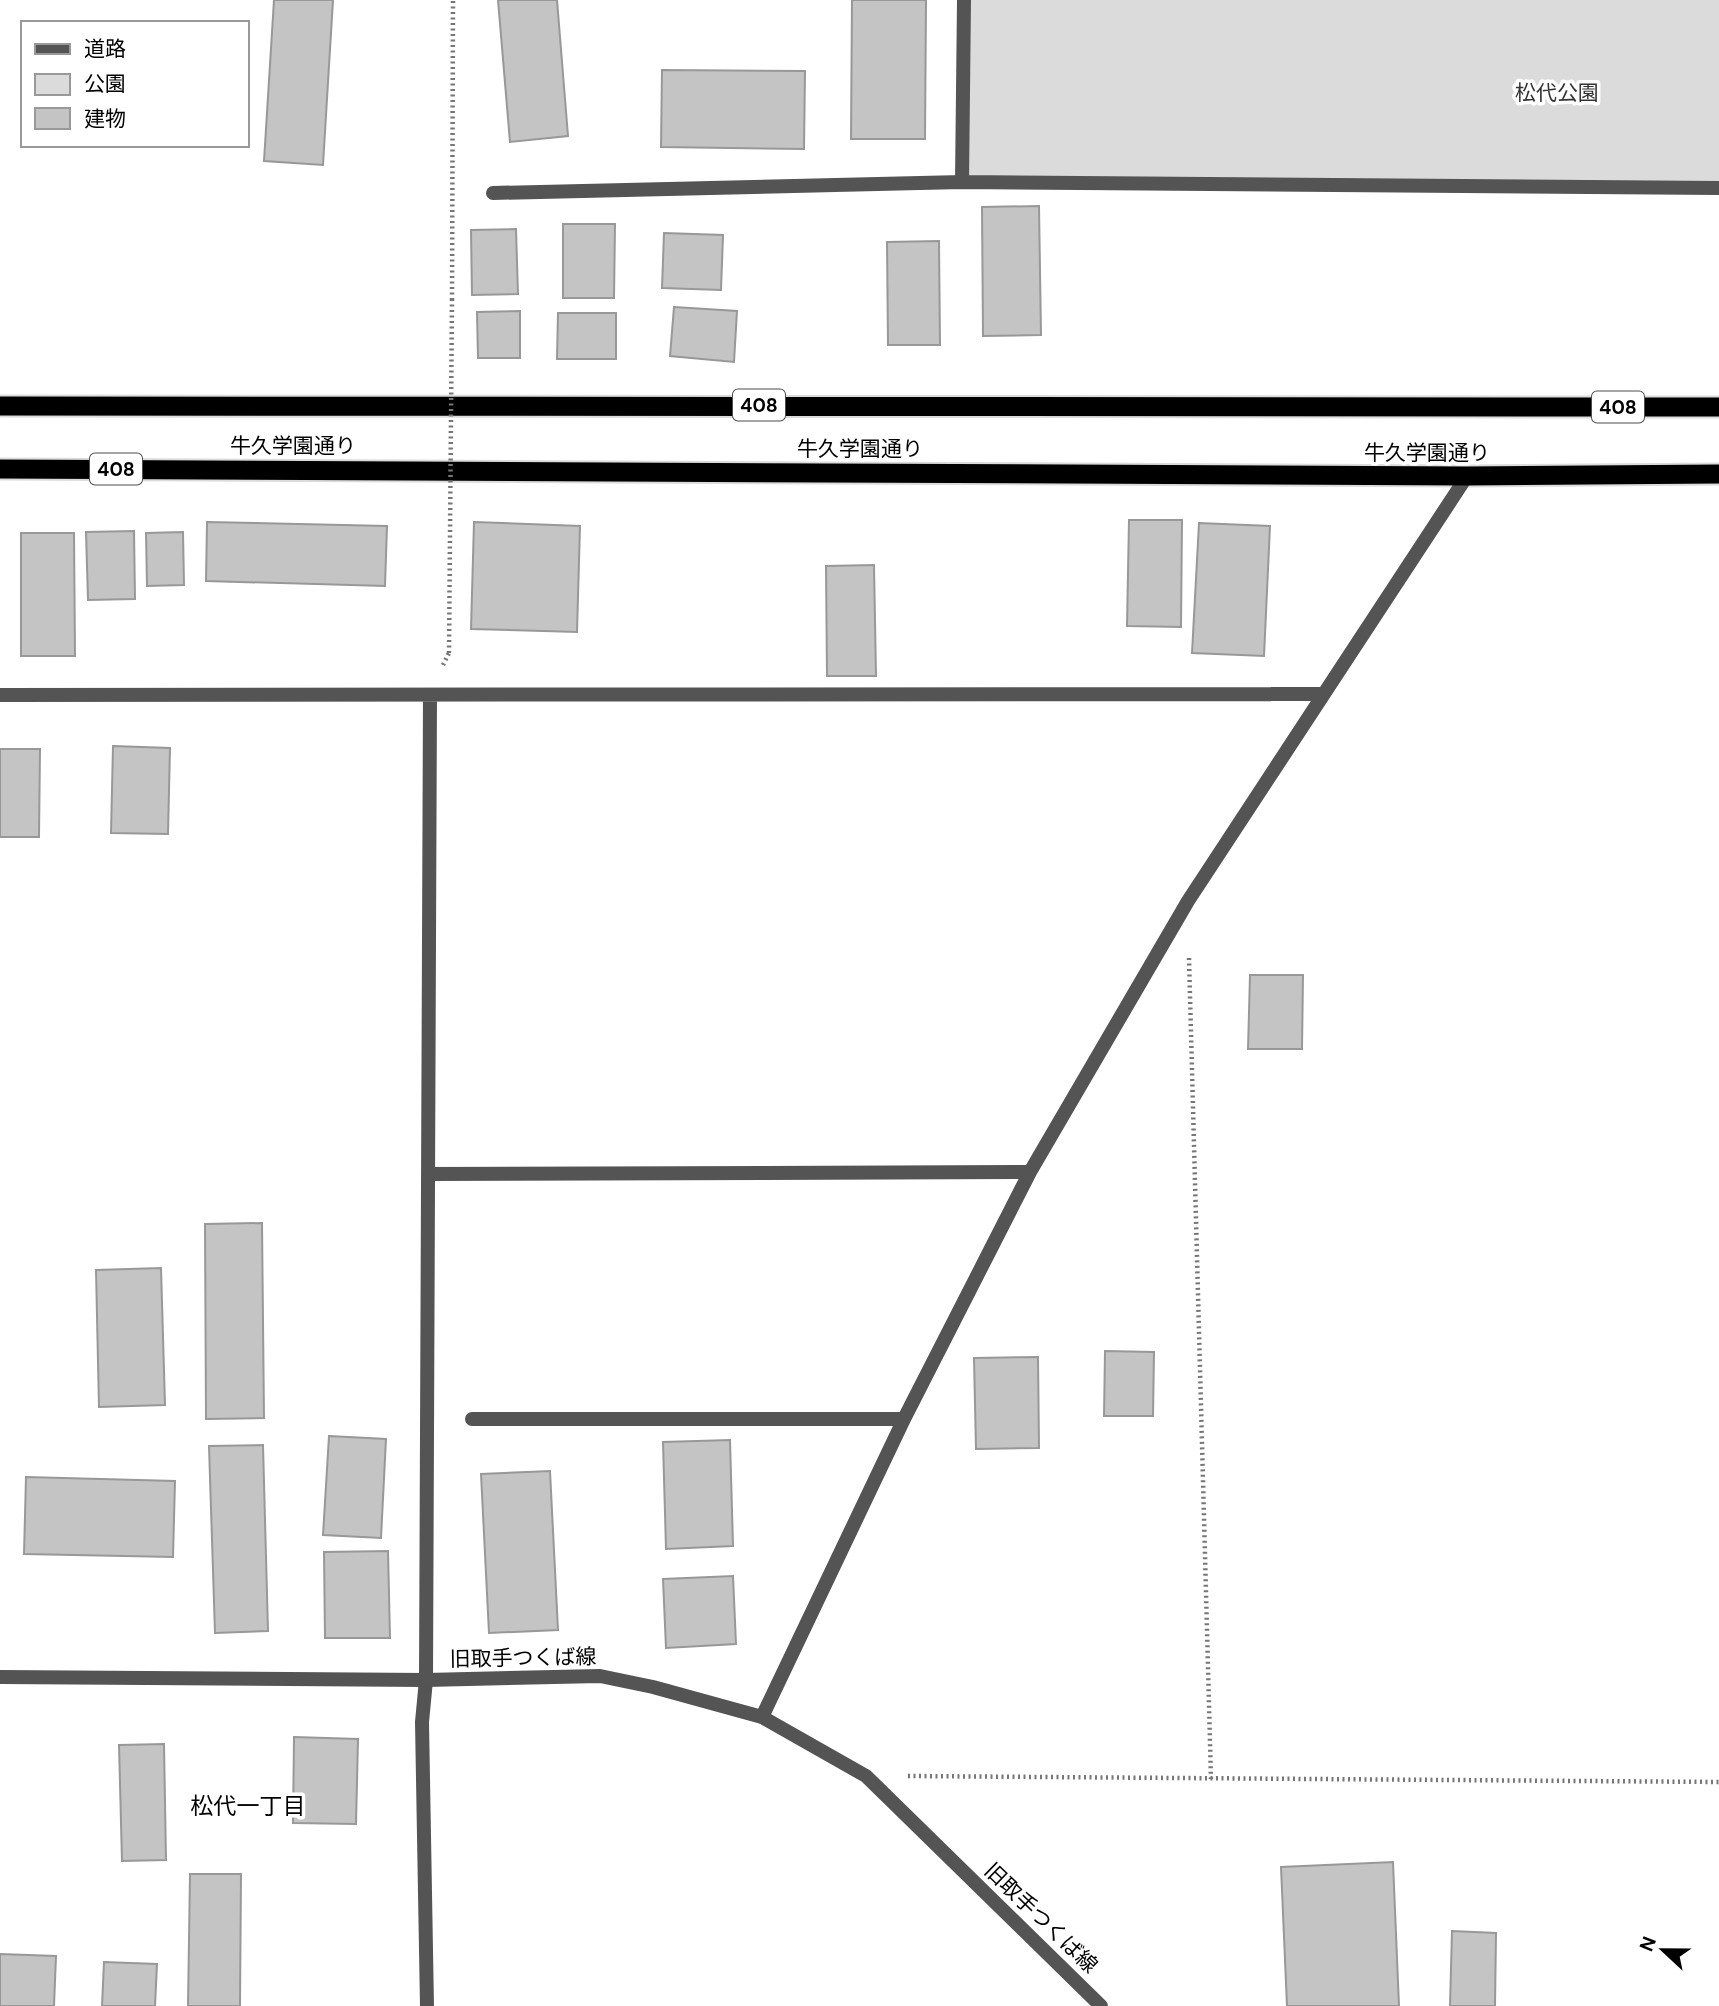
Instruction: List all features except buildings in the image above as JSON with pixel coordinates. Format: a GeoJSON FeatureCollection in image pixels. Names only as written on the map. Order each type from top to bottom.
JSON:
{"type":"FeatureCollection","features":[{"type":"Feature","properties":{"kind":"highway","name":"牛久学園通り"},"geometry":{"type":"LineString","coordinates":[[0,406],[1719,407]]}},
{"type":"Feature","properties":{"kind":"highway","name":"牛久学園通り"},"geometry":{"type":"LineString","coordinates":[[0,469],[1467,476],[1719,474]]}},
{"type":"Feature","properties":{"kind":"street"},"geometry":{"type":"LineString","coordinates":[[962,182],[964,0]]}},
{"type":"Feature","properties":{"kind":"street"},"geometry":{"type":"LineString","coordinates":[[493,193],[962,182],[1719,188]]}},
{"type":"Feature","properties":{"kind":"street"},"geometry":{"type":"LineString","coordinates":[[762,1717],[904,1419],[1030,1172],[1188,901],[1467,476]]}},
{"type":"Feature","properties":{"kind":"street"},"geometry":{"type":"LineString","coordinates":[[0,695],[1322,694]]}},
{"type":"Feature","properties":{"kind":"street"},"geometry":{"type":"LineString","coordinates":[[427,2006],[422,1722],[426,1680],[430,695]]}},
{"type":"Feature","properties":{"kind":"street"},"geometry":{"type":"LineString","coordinates":[[428,1174],[1030,1172]]}},
{"type":"Feature","properties":{"kind":"street"},"geometry":{"type":"LineString","coordinates":[[472,1419],[904,1419]]}},
{"type":"Feature","properties":{"kind":"street","name":"旧取手つくば線"},"geometry":{"type":"LineString","coordinates":[[0,1677],[426,1680],[600,1676],[653,1687],[762,1717],[866,1776],[1101,2006]]}},
{"type":"Feature","properties":{"kind":"path"},"geometry":{"type":"LineString","coordinates":[[449,653],[453,0]]}},
{"type":"Feature","properties":{"kind":"path"},"geometry":{"type":"LineString","coordinates":[[1189,957],[1212,1779]]}},
{"type":"Feature","properties":{"kind":"path"},"geometry":{"type":"LineString","coordinates":[[866,1776],[1719,1782]]}},
{"type":"Feature","properties":{"kind":"green space","name":"松代公園"},"geometry":{"type":"Polygon","coordinates":[[[964,0],[1719,0],[1719,188],[962,182],[964,0]]]}},
{"type":"Feature","properties":{"kind":"district","name":"松代一丁目"},"geometry":{"type":"Point","coordinates":[248,1806]}}]}
